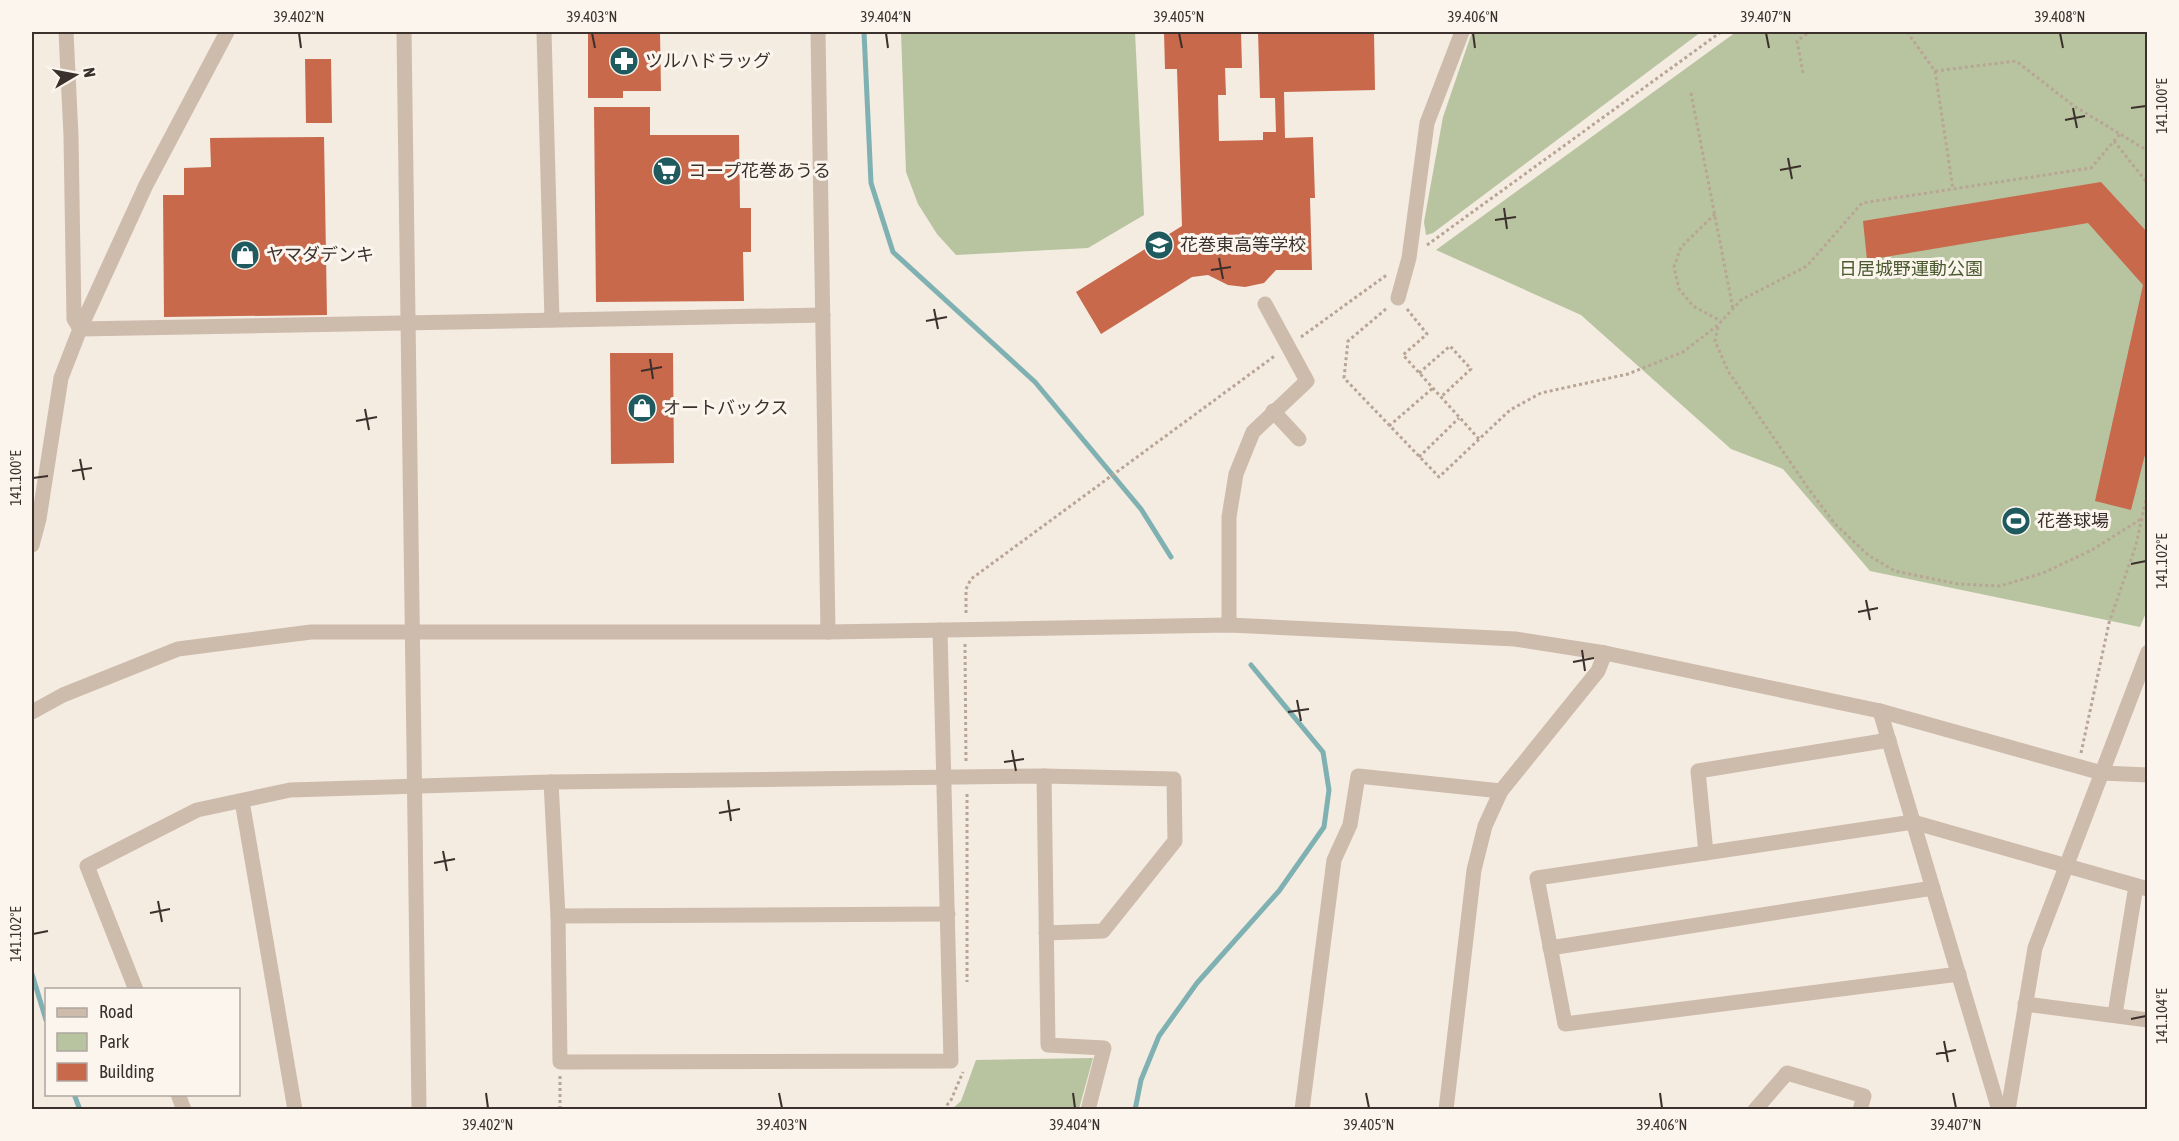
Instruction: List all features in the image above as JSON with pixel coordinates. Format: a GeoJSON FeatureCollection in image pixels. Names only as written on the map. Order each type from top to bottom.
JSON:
{"type":"FeatureCollection","features":[{"type":"Feature","properties":{"kind":"street"},"geometry":{"type":"LineString","coordinates":[[66,32],[71,136],[74,319],[80,329]]}},
{"type":"Feature","properties":{"kind":"street"},"geometry":{"type":"LineString","coordinates":[[32,545],[39,519],[61,378],[80,329],[146,185],[227,32]]}},
{"type":"Feature","properties":{"kind":"street"},"geometry":{"type":"LineString","coordinates":[[405,32],[419,1110]]}},
{"type":"Feature","properties":{"kind":"street"},"geometry":{"type":"LineString","coordinates":[[544,32],[552,320]]}},
{"type":"Feature","properties":{"kind":"street"},"geometry":{"type":"LineString","coordinates":[[818,32],[828,632]]}},
{"type":"Feature","properties":{"kind":"street"},"geometry":{"type":"LineString","coordinates":[[1398,298],[1409,258],[1427,123],[1462,32]]}},
{"type":"Feature","properties":{"kind":"street"},"geometry":{"type":"LineString","coordinates":[[1229,625],[1230,517],[1236,474],[1253,432],[1307,381],[1265,304]]}},
{"type":"Feature","properties":{"kind":"street"},"geometry":{"type":"LineString","coordinates":[[80,329],[823,315]]}},
{"type":"Feature","properties":{"kind":"street"},"geometry":{"type":"LineString","coordinates":[[1273,411],[1299,439]]}},
{"type":"Feature","properties":{"kind":"street"},"geometry":{"type":"LineString","coordinates":[[32,712],[63,695],[178,649],[311,632],[828,632],[1229,625],[1515,639],[1605,654],[1880,711],[2102,773],[2148,775]]}},
{"type":"Feature","properties":{"kind":"street"},"geometry":{"type":"LineString","coordinates":[[552,783],[558,916],[560,1062],[951,1060],[940,630]]}},
{"type":"Feature","properties":{"kind":"street"},"geometry":{"type":"LineString","coordinates":[[2008,1110],[2035,948],[2148,652]]}},
{"type":"Feature","properties":{"kind":"street"},"geometry":{"type":"LineString","coordinates":[[1446,1110],[1474,870],[1485,826],[1501,791],[1598,672],[1605,654]]}},
{"type":"Feature","properties":{"kind":"street"},"geometry":{"type":"LineString","coordinates":[[1880,711],[1999,1110]]}},
{"type":"Feature","properties":{"kind":"street"},"geometry":{"type":"LineString","coordinates":[[1706,853],[1698,771],[1889,740]]}},
{"type":"Feature","properties":{"kind":"street"},"geometry":{"type":"LineString","coordinates":[[1044,776],[1048,1046],[1104,1048],[1088,1110]]}},
{"type":"Feature","properties":{"kind":"street"},"geometry":{"type":"LineString","coordinates":[[135,988],[87,866],[197,810],[290,790],[416,785],[945,777],[1044,776],[1174,780],[1175,842],[1103,931],[1046,933]]}},
{"type":"Feature","properties":{"kind":"street"},"geometry":{"type":"LineString","coordinates":[[1302,1110],[1334,860],[1350,825],[1358,776],[1501,791]]}},
{"type":"Feature","properties":{"kind":"street"},"geometry":{"type":"LineString","coordinates":[[242,801],[295,1110]]}},
{"type":"Feature","properties":{"kind":"street"},"geometry":{"type":"LineString","coordinates":[[1959,974],[1565,1024],[1537,878],[1913,822],[2065,868],[2142,888],[2115,1014]]}},
{"type":"Feature","properties":{"kind":"street"},"geometry":{"type":"LineString","coordinates":[[1550,948],[1933,888]]}},
{"type":"Feature","properties":{"kind":"street"},"geometry":{"type":"LineString","coordinates":[[558,916],[948,914]]}},
{"type":"Feature","properties":{"kind":"street"},"geometry":{"type":"LineString","coordinates":[[2025,1004],[2148,1020]]}},
{"type":"Feature","properties":{"kind":"street"},"geometry":{"type":"LineString","coordinates":[[1755,1110],[1786,1073],[1864,1096],[1860,1110]]}},
{"type":"Feature","properties":{"kind":"street"},"geometry":{"type":"LineString","coordinates":[[178,1096],[184,1110]]}},
{"type":"Feature","properties":{"kind":"path"},"geometry":{"type":"LineString","coordinates":[[1803,73],[1797,41],[1809,32]]}},
{"type":"Feature","properties":{"kind":"path"},"geometry":{"type":"LineString","coordinates":[[1907,32],[1935,70],[1953,189]]}},
{"type":"Feature","properties":{"kind":"path"},"geometry":{"type":"LineString","coordinates":[[1935,70],[2016,61],[2074,106],[2148,151]]}},
{"type":"Feature","properties":{"kind":"path"},"geometry":{"type":"LineString","coordinates":[[1691,93],[1733,309]]}},
{"type":"Feature","properties":{"kind":"path"},"geometry":{"type":"LineString","coordinates":[[1479,440],[1403,354],[1427,334],[1398,298],[1348,341],[1344,378],[1439,477],[1479,440],[1510,410],[1541,393],[1628,374],[1683,352],[1718,325],[1741,300],[1807,266],[1862,203],[2091,168],[2120,134]]}},
{"type":"Feature","properties":{"kind":"path"},"geometry":{"type":"LineString","coordinates":[[2114,141],[2148,184]]}},
{"type":"Feature","properties":{"kind":"path"},"geometry":{"type":"LineString","coordinates":[[1715,214],[1681,247],[1674,267],[1679,289],[1693,306],[1721,321]]}},
{"type":"Feature","properties":{"kind":"path"},"geometry":{"type":"LineString","coordinates":[[1718,325],[1715,341],[1728,371],[1808,488],[1835,524],[1868,555],[1895,571],[1958,584],[2000,586],[2043,573],[2092,550],[2141,519]]}},
{"type":"Feature","properties":{"kind":"path"},"geometry":{"type":"LineString","coordinates":[[1419,373],[1450,346],[1471,369],[1441,397]]}},
{"type":"Feature","properties":{"kind":"path"},"geometry":{"type":"LineString","coordinates":[[1389,426],[1433,388]]}},
{"type":"Feature","properties":{"kind":"path"},"geometry":{"type":"LineString","coordinates":[[1419,457],[1460,418]]}},
{"type":"Feature","properties":{"kind":"path"},"geometry":{"type":"LineString","coordinates":[[1098,486],[1134,459]]}},
{"type":"Feature","properties":{"kind":"path"},"geometry":{"type":"LineString","coordinates":[[2078,766],[2109,622],[2136,545],[2148,490]]}},
{"type":"Feature","properties":{"kind":"path"},"geometry":{"type":"LineString","coordinates":[[560,1062],[561,1110]]}},
{"type":"Feature","properties":{"kind":"green space"},"geometry":{"type":"Polygon","coordinates":[[[901,32],[1135,32],[1144,215],[1088,248],[956,255],[937,234],[918,204],[906,172],[901,32]]]}},
{"type":"Feature","properties":{"kind":"green space"},"geometry":{"type":"Polygon","coordinates":[[[1472,32],[1701,32],[1433,233],[1426,235],[1424,222],[1443,117],[1472,32]]]}},
{"type":"Feature","properties":{"kind":"green space","name":"日居城野運動公園"},"geometry":{"type":"Polygon","coordinates":[[[1736,32],[2147,32],[2148,608],[2140,627],[1870,571],[1783,469],[1731,449],[1581,315],[1436,250],[1736,32]]]}},
{"type":"Feature","properties":{"kind":"green space"},"geometry":{"type":"Polygon","coordinates":[[[1093,1058],[1079,1109],[952,1109],[961,1101],[976,1060],[1093,1058]]]}},
{"type":"Feature","properties":{"kind":"building","name":"ツルハドラッグ"},"geometry":{"type":"Polygon","coordinates":[[[588,32],[660,32],[661,91],[623,91],[623,98],[588,98],[588,32]]]}},
{"type":"Feature","properties":{"kind":"building"},"geometry":{"type":"Polygon","coordinates":[[[1164,32],[1241,32],[1242,68],[1225,68],[1226,95],[1218,95],[1219,141],[1263,140],[1263,132],[1276,132],[1275,98],[1260,98],[1258,32],[1374,32],[1375,90],[1284,92],[1285,138],[1313,137],[1315,198],[1310,198],[1312,270],[1276,270],[1264,283],[1245,287],[1228,285],[1208,275],[1192,277],[1101,334],[1076,292],[1182,226],[1177,69],[1165,69],[1164,32]]]}},
{"type":"Feature","properties":{"kind":"building"},"geometry":{"type":"Polygon","coordinates":[[[305,59],[331,59],[332,123],[306,123],[305,59]]]}},
{"type":"Feature","properties":{"kind":"building","name":"コープ花巻あうる"},"geometry":{"type":"Polygon","coordinates":[[[594,107],[650,107],[650,135],[739,135],[740,208],[751,208],[751,252],[743,252],[744,301],[596,302],[594,107]]]}},
{"type":"Feature","properties":{"kind":"building","name":"ヤマダデンキ"},"geometry":{"type":"Polygon","coordinates":[[[324,137],[327,315],[164,317],[163,195],[184,195],[184,168],[211,167],[210,138],[324,137]]]}},
{"type":"Feature","properties":{"kind":"building"},"geometry":{"type":"Polygon","coordinates":[[[2101,182],[2148,233],[2148,443],[2131,510],[2095,501],[2143,285],[2088,223],[1867,260],[1863,221],[2101,182]]]}},
{"type":"Feature","properties":{"kind":"building","name":"オートバックス"},"geometry":{"type":"Polygon","coordinates":[[[610,353],[673,353],[674,463],[611,464],[610,353]]]}},
{"type":"Feature","properties":{"kind":"waterway"},"geometry":{"type":"LineString","coordinates":[[864,32],[871,183],[893,252],[1035,382],[1141,509],[1171,557]]}},
{"type":"Feature","properties":{"kind":"waterway"},"geometry":{"type":"LineString","coordinates":[[1135,1110],[1141,1080],[1159,1036],[1197,983],[1279,891],[1324,827],[1329,790],[1323,752],[1251,665]]}},
{"type":"Feature","properties":{"kind":"waterway"},"geometry":{"type":"LineString","coordinates":[[32,974],[45,1017]]}},
{"type":"Feature","properties":{"kind":"waterway"},"geometry":{"type":"LineString","coordinates":[[75,1096],[80,1110]]}},
{"type":"Feature","properties":{"kind":"place","name":"ツルハドラッグ"},"geometry":{"type":"Point","coordinates":[624,61]}},
{"type":"Feature","properties":{"kind":"place","name":"コープ花巻あうる"},"geometry":{"type":"Point","coordinates":[667,171]}},
{"type":"Feature","properties":{"kind":"place","name":"花巻東高等学校"},"geometry":{"type":"Point","coordinates":[1159,245]}},
{"type":"Feature","properties":{"kind":"place","name":"ヤマダデンキ"},"geometry":{"type":"Point","coordinates":[245,255]}},
{"type":"Feature","properties":{"kind":"place","name":"オートバックス"},"geometry":{"type":"Point","coordinates":[642,408]}},
{"type":"Feature","properties":{"kind":"place","name":"花巻球場"},"geometry":{"type":"Point","coordinates":[2016,521]}}]}
